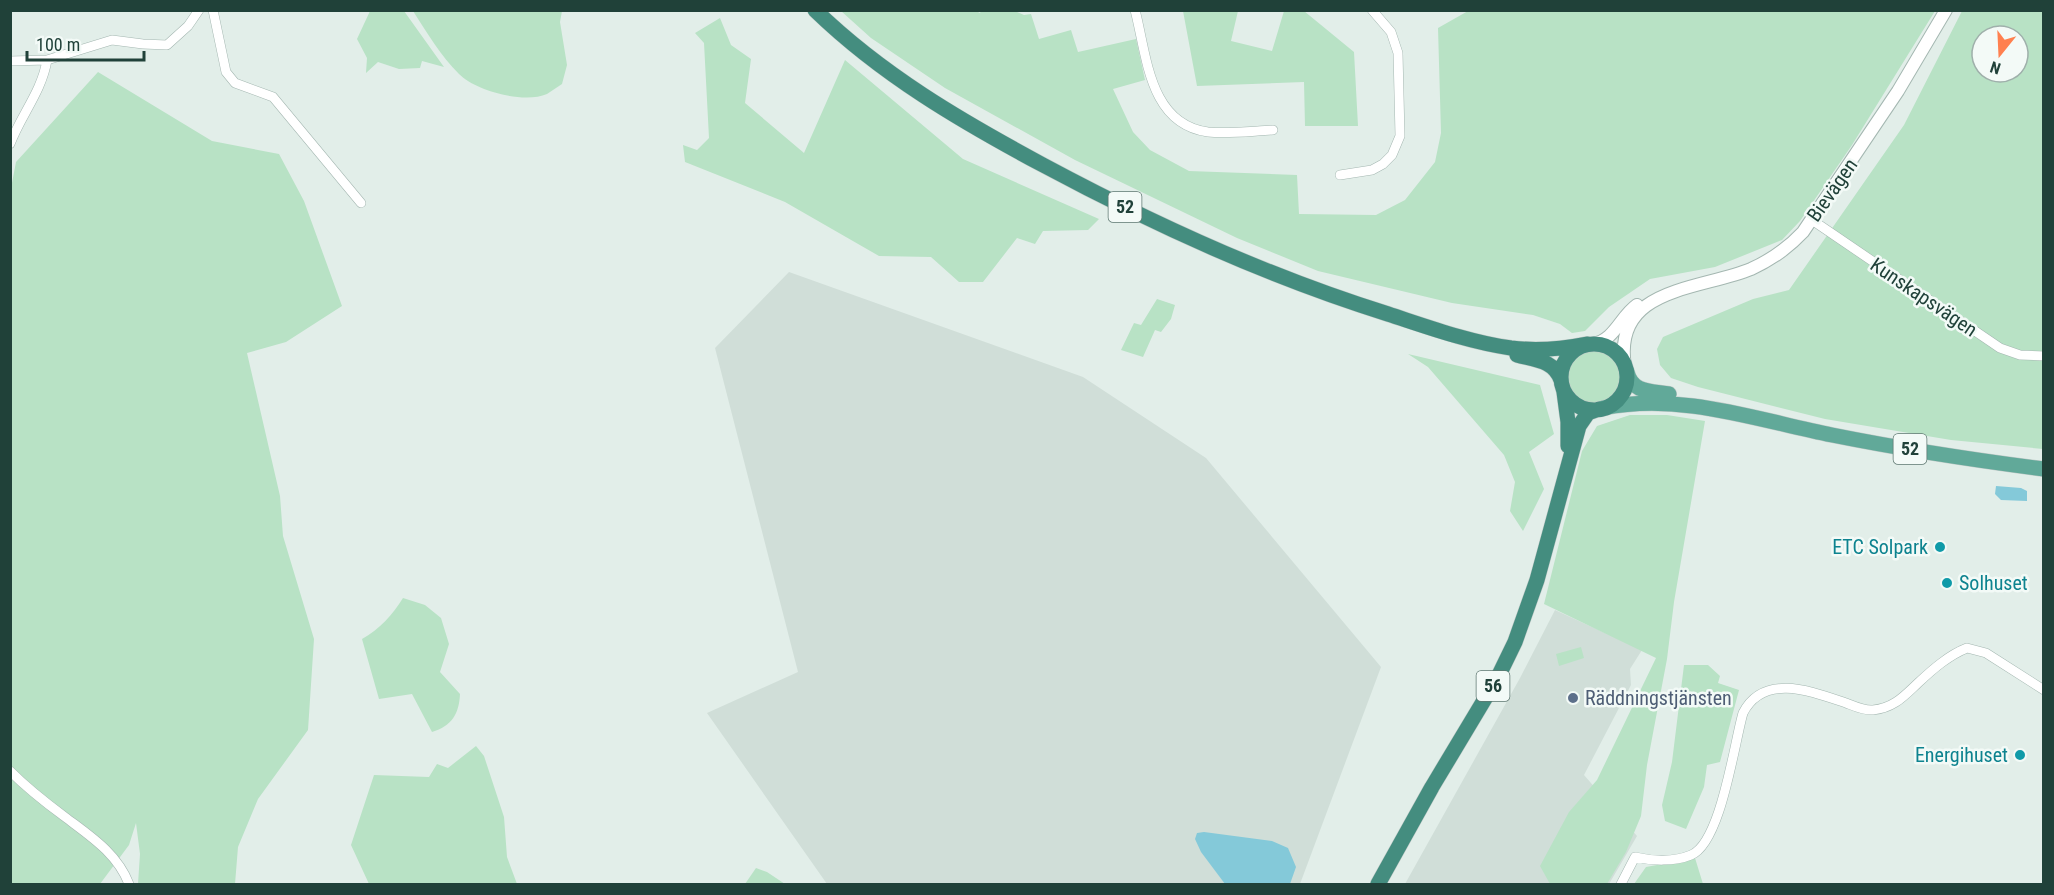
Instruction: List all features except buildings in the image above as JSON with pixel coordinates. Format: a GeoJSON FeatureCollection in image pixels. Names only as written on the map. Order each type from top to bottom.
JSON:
{"type":"FeatureCollection","features":[{"type":"Feature","properties":{"kind":"highway","name":"52"},"geometry":{"type":"LineString","coordinates":[[815,10],[866,56],[921,95],[1080,185],[1181,234],[1336,298],[1468,340],[1480,346],[1546,362],[1556,368],[1568,396],[1576,404],[1586,408],[1601,409]]}},
{"type":"Feature","properties":{"kind":"highway","name":"52"},"geometry":{"type":"LineString","coordinates":[[1468,340],[1532,349],[1604,345],[1621,357],[1626,369]]}},
{"type":"Feature","properties":{"kind":"highway"},"geometry":{"type":"LineString","coordinates":[[1562,383],[1562,368],[1567,358],[1577,349],[1590,344]]}},
{"type":"Feature","properties":{"kind":"highway"},"geometry":{"type":"LineString","coordinates":[[1601,409],[1614,403],[1622,394],[1626,384],[1626,369]]}},
{"type":"Feature","properties":{"kind":"highway","name":"56"},"geometry":{"type":"LineString","coordinates":[[1562,383],[1568,422],[1568,470]]}},
{"type":"Feature","properties":{"kind":"highway","name":"56"},"geometry":{"type":"LineString","coordinates":[[1378,885],[1498,677],[1515,642],[1532,596],[1581,422],[1588,413],[1601,409]]}},
{"type":"Feature","properties":{"kind":"main road","name":"52"},"geometry":{"type":"LineString","coordinates":[[1626,369],[1631,383],[1648,392],[1693,398],[1882,437],[2043,462]]}},
{"type":"Feature","properties":{"kind":"main road","name":"52"},"geometry":{"type":"LineString","coordinates":[[1601,409],[1643,402],[1684,404],[1855,439],[2043,470]]}},
{"type":"Feature","properties":{"kind":"street"},"geometry":{"type":"LineString","coordinates":[[10,61],[47,60],[112,40],[168,45],[188,27],[199,10]]}},
{"type":"Feature","properties":{"kind":"street"},"geometry":{"type":"LineString","coordinates":[[213,10],[226,72],[235,83],[273,97],[361,203]]}},
{"type":"Feature","properties":{"kind":"street"},"geometry":{"type":"LineString","coordinates":[[1135,10],[1157,95],[1162,105],[1173,116],[1189,126],[1210,132],[1273,130]]}},
{"type":"Feature","properties":{"kind":"street"},"geometry":{"type":"LineString","coordinates":[[1340,175],[1372,170],[1383,164],[1392,155],[1400,136],[1398,53],[1391,32],[1372,10]]}},
{"type":"Feature","properties":{"kind":"street","name":"Bievägen"},"geometry":{"type":"LineString","coordinates":[[1590,344],[1610,336],[1624,316],[1635,306],[1648,299],[1760,265],[1789,245],[1812,220],[1898,91],[1946,10]]}},
{"type":"Feature","properties":{"kind":"street"},"geometry":{"type":"LineString","coordinates":[[10,144],[37,93],[45,74],[47,60]]}},
{"type":"Feature","properties":{"kind":"street","name":"Kunskapsvägen"},"geometry":{"type":"LineString","coordinates":[[1812,220],[2000,348],[2020,355],[2043,356]]}},
{"type":"Feature","properties":{"kind":"street","name":"Bievägen"},"geometry":{"type":"LineString","coordinates":[[1626,369],[1624,346],[1629,326],[1641,309],[1658,297]]}},
{"type":"Feature","properties":{"kind":"street"},"geometry":{"type":"LineString","coordinates":[[1621,885],[1635,857],[1658,861],[1691,856],[1708,839],[1717,818],[1743,713],[1752,699],[1765,692],[1786,688],[1867,710],[1885,708],[1900,701],[1934,669],[1951,656],[1967,648],[1986,653],[2043,690]]}},
{"type":"Feature","properties":{"kind":"street"},"geometry":{"type":"LineString","coordinates":[[10,771],[46,803],[103,846],[116,861],[129,885]]}},
{"type":"Feature","properties":{"kind":"shaded area"},"geometry":{"type":"Polygon","coordinates":[[[789,272],[1083,377],[1206,458],[1381,667],[1300,884],[827,884],[707,713],[798,672],[715,348],[789,272]]]}},
{"type":"Feature","properties":{"kind":"shaded area"},"geometry":{"type":"Polygon","coordinates":[[[1555,610],[1642,650],[1630,669],[1631,685],[1584,775],[1637,836],[1609,884],[1405,884],[1520,678],[1555,610]]]}},
{"type":"Feature","properties":{"kind":"green space"},"geometry":{"type":"Polygon","coordinates":[[[370,11],[404,11],[444,67],[422,61],[420,68],[399,69],[378,62],[366,73],[367,58],[357,39],[370,11]]]}},
{"type":"Feature","properties":{"kind":"green space"},"geometry":{"type":"Polygon","coordinates":[[[413,11],[562,11],[560,22],[567,65],[562,84],[547,94],[537,97],[514,97],[477,86],[452,67],[413,11]]]}},
{"type":"Feature","properties":{"kind":"green space"},"geometry":{"type":"Polygon","coordinates":[[[841,11],[976,11],[980,13],[981,11],[1015,11],[1024,15],[1031,14],[1039,39],[1071,30],[1078,52],[1136,39],[1145,80],[1113,89],[1133,132],[1150,150],[1189,171],[1297,175],[1299,214],[1376,215],[1405,200],[1435,162],[1441,133],[1438,28],[1468,11],[1935,11],[1852,145],[1800,221],[1782,240],[1715,267],[1650,279],[1609,307],[1585,331],[1572,333],[1560,324],[1533,315],[1452,303],[1318,271],[1237,238],[1075,160],[945,88],[871,38],[841,11]]]}},
{"type":"Feature","properties":{"kind":"green space"},"geometry":{"type":"Polygon","coordinates":[[[1183,11],[1238,11],[1231,41],[1272,51],[1284,11],[1304,11],[1354,52],[1358,126],[1305,126],[1304,82],[1197,86],[1183,11]]]}},
{"type":"Feature","properties":{"kind":"green space"},"geometry":{"type":"Polygon","coordinates":[[[1962,11],[2043,11],[2043,449],[1951,440],[1825,419],[1698,387],[1671,378],[1660,365],[1657,349],[1663,337],[1753,299],[1789,290],[1904,125],[1962,11]]]}},
{"type":"Feature","properties":{"kind":"green space"},"geometry":{"type":"Polygon","coordinates":[[[720,18],[731,45],[751,59],[745,103],[804,153],[845,60],[963,159],[1099,219],[1088,230],[1043,231],[1035,244],[1017,238],[983,282],[959,282],[931,257],[879,256],[785,202],[685,162],[683,145],[697,150],[709,138],[704,43],[695,33],[720,18]]]}},
{"type":"Feature","properties":{"kind":"green space"},"geometry":{"type":"Polygon","coordinates":[[[98,72],[212,141],[279,154],[304,201],[342,306],[286,342],[247,353],[280,496],[283,536],[314,639],[308,730],[258,799],[238,847],[235,884],[138,884],[140,854],[136,823],[129,845],[100,884],[11,884],[11,188],[16,162],[98,72]]]}},
{"type":"Feature","properties":{"kind":"green space"},"geometry":{"type":"Polygon","coordinates":[[[1157,299],[1175,305],[1171,319],[1161,332],[1155,330],[1143,357],[1121,350],[1134,323],[1141,325],[1157,299]]]}},
{"type":"Feature","properties":{"kind":"green space"},"geometry":{"type":"Polygon","coordinates":[[[1589,351],[1599,351],[1608,355],[1616,363],[1620,377],[1616,391],[1608,399],[1599,403],[1589,403],[1580,399],[1572,391],[1568,382],[1568,372],[1572,363],[1580,355],[1589,351]]]}},
{"type":"Feature","properties":{"kind":"green space"},"geometry":{"type":"Polygon","coordinates":[[[1408,354],[1540,385],[1554,434],[1529,452],[1544,489],[1523,531],[1510,511],[1515,482],[1504,455],[1428,367],[1408,354]]]}},
{"type":"Feature","properties":{"kind":"green space"},"geometry":{"type":"Polygon","coordinates":[[[1630,415],[1667,415],[1705,421],[1674,602],[1667,659],[1647,765],[1641,816],[1626,852],[1607,884],[1550,884],[1540,866],[1569,812],[1597,780],[1656,658],[1544,604],[1582,451],[1597,426],[1630,415]]]}},
{"type":"Feature","properties":{"kind":"green space"},"geometry":{"type":"Polygon","coordinates":[[[403,598],[425,605],[441,618],[449,644],[440,672],[460,694],[458,708],[453,718],[445,726],[432,732],[412,694],[379,699],[362,639],[385,621],[403,598]]]}},
{"type":"Feature","properties":{"kind":"green space"},"geometry":{"type":"Polygon","coordinates":[[[1581,647],[1584,658],[1559,666],[1556,654],[1581,647]]]}},
{"type":"Feature","properties":{"kind":"green space"},"geometry":{"type":"Polygon","coordinates":[[[1684,665],[1708,665],[1720,676],[1718,683],[1739,690],[1720,762],[1707,765],[1704,787],[1686,829],[1665,821],[1662,805],[1672,762],[1684,665]]]}},
{"type":"Feature","properties":{"kind":"green space"},"geometry":{"type":"Polygon","coordinates":[[[476,746],[484,756],[504,817],[507,857],[517,884],[369,884],[351,845],[374,775],[429,777],[437,764],[448,768],[476,746]]]}},
{"type":"Feature","properties":{"kind":"green space"},"geometry":{"type":"Polygon","coordinates":[[[1695,858],[1703,884],[1634,884],[1646,867],[1695,858]]]}},
{"type":"Feature","properties":{"kind":"green space"},"geometry":{"type":"Polygon","coordinates":[[[756,868],[767,872],[785,884],[745,884],[756,868]]]}},
{"type":"Feature","properties":{"kind":"water"},"geometry":{"type":"Polygon","coordinates":[[[1996,486],[2021,488],[2027,491],[2027,501],[2001,500],[1995,494],[1996,486]]]}},
{"type":"Feature","properties":{"kind":"water"},"geometry":{"type":"Polygon","coordinates":[[[1197,833],[1272,841],[1288,848],[1296,867],[1290,884],[1225,884],[1201,852],[1195,839],[1197,833]]]}},
{"type":"Feature","properties":{"kind":"place","name":"ETC Solpark"},"geometry":{"type":"Point","coordinates":[1940,547]}},
{"type":"Feature","properties":{"kind":"place","name":"Solhuset"},"geometry":{"type":"Point","coordinates":[1947,583]}},
{"type":"Feature","properties":{"kind":"place","name":"Räddningstjänsten"},"geometry":{"type":"Point","coordinates":[1573,698]}},
{"type":"Feature","properties":{"kind":"place","name":"Energihuset"},"geometry":{"type":"Point","coordinates":[2020,755]}}]}
